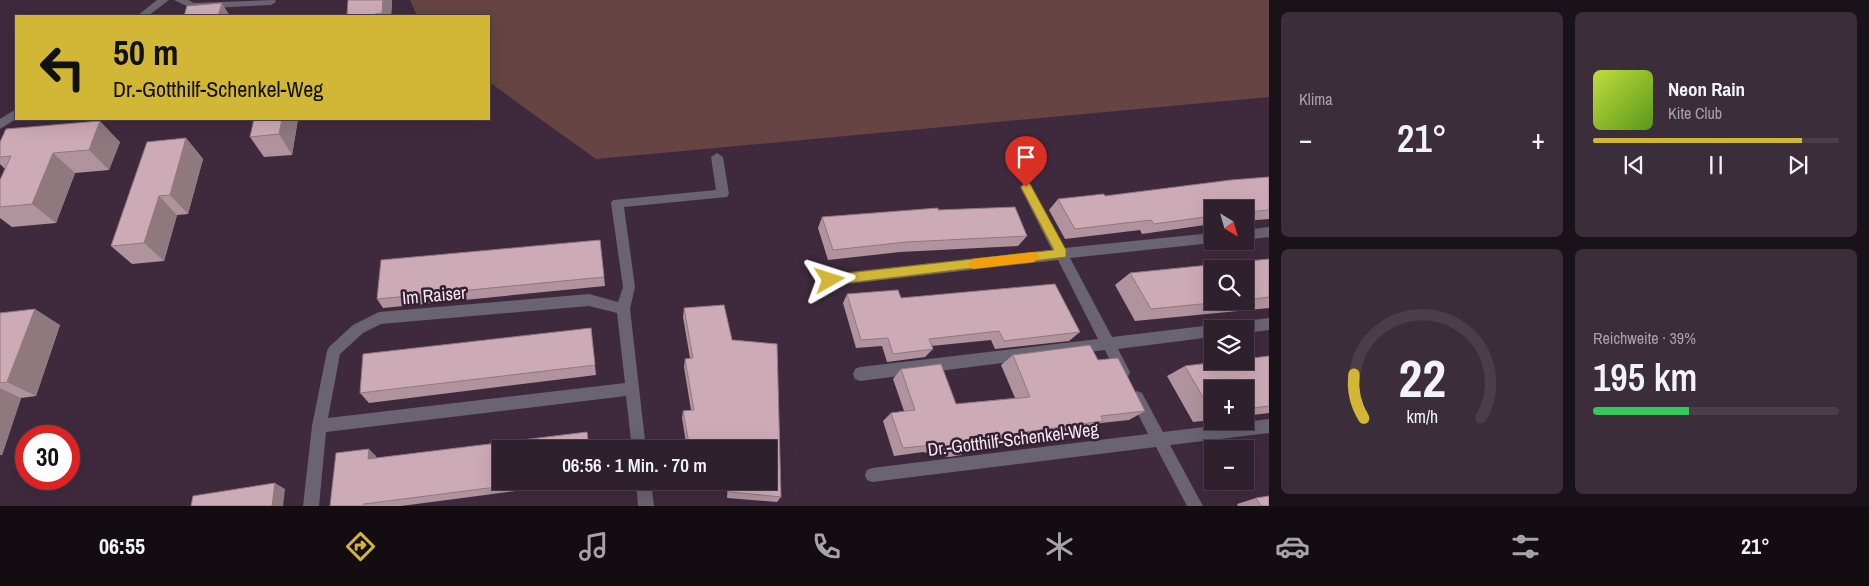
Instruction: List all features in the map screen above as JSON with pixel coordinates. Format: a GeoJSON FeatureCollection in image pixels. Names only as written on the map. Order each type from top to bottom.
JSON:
{"type":"FeatureCollection","features":[{"type":"Feature","properties":{"kind":"street"},"geometry":{"type":"LineString","coordinates":[[143,15],[164,0]]}},
{"type":"Feature","properties":{"kind":"street"},"geometry":{"type":"LineString","coordinates":[[179,0],[193,6],[271,2]]}},
{"type":"Feature","properties":{"kind":"street"},"geometry":{"type":"LineString","coordinates":[[0,125],[15,114]]}},
{"type":"Feature","properties":{"kind":"street"},"geometry":{"type":"LineString","coordinates":[[638,440],[623,309],[629,287],[617,204],[723,194],[717,157]]}},
{"type":"Feature","properties":{"kind":"street"},"geometry":{"type":"LineString","coordinates":[[1026,187],[1108,343],[1165,438],[1195,506]]}},
{"type":"Feature","properties":{"kind":"street"},"geometry":{"type":"LineString","coordinates":[[1254,234],[1269,232]]}},
{"type":"Feature","properties":{"kind":"street"},"geometry":{"type":"LineString","coordinates":[[830,280],[1204,239]]}},
{"type":"Feature","properties":{"kind":"street","name":"Im Raiser"},"geometry":{"type":"LineString","coordinates":[[311,506],[318,426],[334,351],[358,329],[379,318],[589,300],[623,309]]}},
{"type":"Feature","properties":{"kind":"street"},"geometry":{"type":"LineString","coordinates":[[1254,326],[1269,324]]}},
{"type":"Feature","properties":{"kind":"street"},"geometry":{"type":"LineString","coordinates":[[860,374],[1204,331]]}},
{"type":"Feature","properties":{"kind":"street"},"geometry":{"type":"LineString","coordinates":[[318,426],[632,389]]}},
{"type":"Feature","properties":{"kind":"street","name":"Dr.-Gotthilf-Schenkel-Weg"},"geometry":{"type":"LineString","coordinates":[[872,475],[1269,426]]}},
{"type":"Feature","properties":{"kind":"street"},"geometry":{"type":"LineString","coordinates":[[644,490],[646,506]]}},
{"type":"Feature","properties":{"kind":"shaded area"},"geometry":{"type":"Polygon","coordinates":[[[410,0],[1269,0],[1269,97],[596,159],[490,83],[490,15],[417,15],[410,0]]]}},
{"type":"Feature","properties":{"kind":"building"},"geometry":{"type":"Polygon","coordinates":[[[348,0],[383,0],[382,13],[375,15],[347,15],[348,0]]]}},
{"type":"Feature","properties":{"kind":"building"},"geometry":{"type":"Polygon","coordinates":[[[222,3],[218,15],[184,15],[187,6],[222,3]]]}},
{"type":"Feature","properties":{"kind":"building"},"geometry":{"type":"Polygon","coordinates":[[[254,120],[282,120],[279,134],[250,137],[254,120]]]}},
{"type":"Feature","properties":{"kind":"building"},"geometry":{"type":"Polygon","coordinates":[[[100,121],[89,150],[53,153],[32,204],[0,207],[0,180],[11,156],[0,157],[0,142],[6,129],[100,121]]]}},
{"type":"Feature","properties":{"kind":"building"},"geometry":{"type":"Polygon","coordinates":[[[186,138],[170,195],[159,196],[144,243],[111,246],[147,142],[186,138]]]}},
{"type":"Feature","properties":{"kind":"building"},"geometry":{"type":"Polygon","coordinates":[[[1269,177],[1269,210],[1254,211],[1254,200],[1204,200],[1204,217],[1154,224],[1151,220],[1075,229],[1058,199],[1104,194],[1105,196],[1269,177]]]}},
{"type":"Feature","properties":{"kind":"building"},"geometry":{"type":"Polygon","coordinates":[[[1015,207],[1027,236],[906,242],[833,250],[822,217],[938,208],[938,210],[1015,207]]]}},
{"type":"Feature","properties":{"kind":"building"},"geometry":{"type":"Polygon","coordinates":[[[600,240],[604,277],[377,299],[381,260],[600,240]]]}},
{"type":"Feature","properties":{"kind":"building"},"geometry":{"type":"Polygon","coordinates":[[[1269,259],[1269,297],[1254,299],[1254,261],[1269,259]]]}},
{"type":"Feature","properties":{"kind":"building"},"geometry":{"type":"Polygon","coordinates":[[[1204,266],[1204,304],[1151,309],[1130,273],[1204,266]]]}},
{"type":"Feature","properties":{"kind":"building"},"geometry":{"type":"Polygon","coordinates":[[[1055,284],[1080,332],[1004,341],[999,331],[929,339],[933,349],[893,354],[888,338],[861,340],[847,294],[898,290],[901,298],[1055,284]]]}},
{"type":"Feature","properties":{"kind":"building"},"geometry":{"type":"Polygon","coordinates":[[[724,305],[732,340],[777,344],[781,497],[730,492],[730,490],[777,490],[777,440],[688,440],[683,411],[694,410],[685,359],[693,358],[684,308],[724,305]]]}},
{"type":"Feature","properties":{"kind":"building"},"geometry":{"type":"Polygon","coordinates":[[[35,309],[7,382],[0,383],[0,313],[35,309]]]}},
{"type":"Feature","properties":{"kind":"building"},"geometry":{"type":"Polygon","coordinates":[[[591,328],[595,365],[360,393],[363,354],[591,328]]]}},
{"type":"Feature","properties":{"kind":"building"},"geometry":{"type":"Polygon","coordinates":[[[1090,345],[1098,360],[1118,358],[1145,411],[1101,416],[1103,421],[969,440],[972,447],[960,449],[933,445],[903,448],[891,413],[915,410],[901,369],[941,364],[956,404],[1030,397],[1013,355],[1090,345]]]}},
{"type":"Feature","properties":{"kind":"building"},"geometry":{"type":"Polygon","coordinates":[[[1269,356],[1269,406],[1254,408],[1254,380],[1204,380],[1204,399],[1185,366],[1204,364],[1204,370],[1254,370],[1254,358],[1269,356]]]}},
{"type":"Feature","properties":{"kind":"building"},"geometry":{"type":"Polygon","coordinates":[[[587,432],[588,440],[522,440],[587,432]]]}},
{"type":"Feature","properties":{"kind":"building"},"geometry":{"type":"Polygon","coordinates":[[[492,444],[492,488],[364,504],[364,506],[330,506],[336,453],[369,449],[368,459],[492,444]]]}},
{"type":"Feature","properties":{"kind":"building"},"geometry":{"type":"Polygon","coordinates":[[[275,483],[272,506],[191,506],[193,496],[275,483]]]}},
{"type":"Feature","properties":{"kind":"building"},"geometry":{"type":"Polygon","coordinates":[[[1269,496],[1269,506],[1261,506],[1256,498],[1269,496]]]}},
{"type":"Feature","properties":{"kind":"slow traffic"},"geometry":{"type":"LineString","coordinates":[[973,264],[1034,257]]}},
{"type":"Feature","properties":{"kind":"route"},"geometry":{"type":"LineString","coordinates":[[830,280],[1062,254],[1026,187]]}}]}
